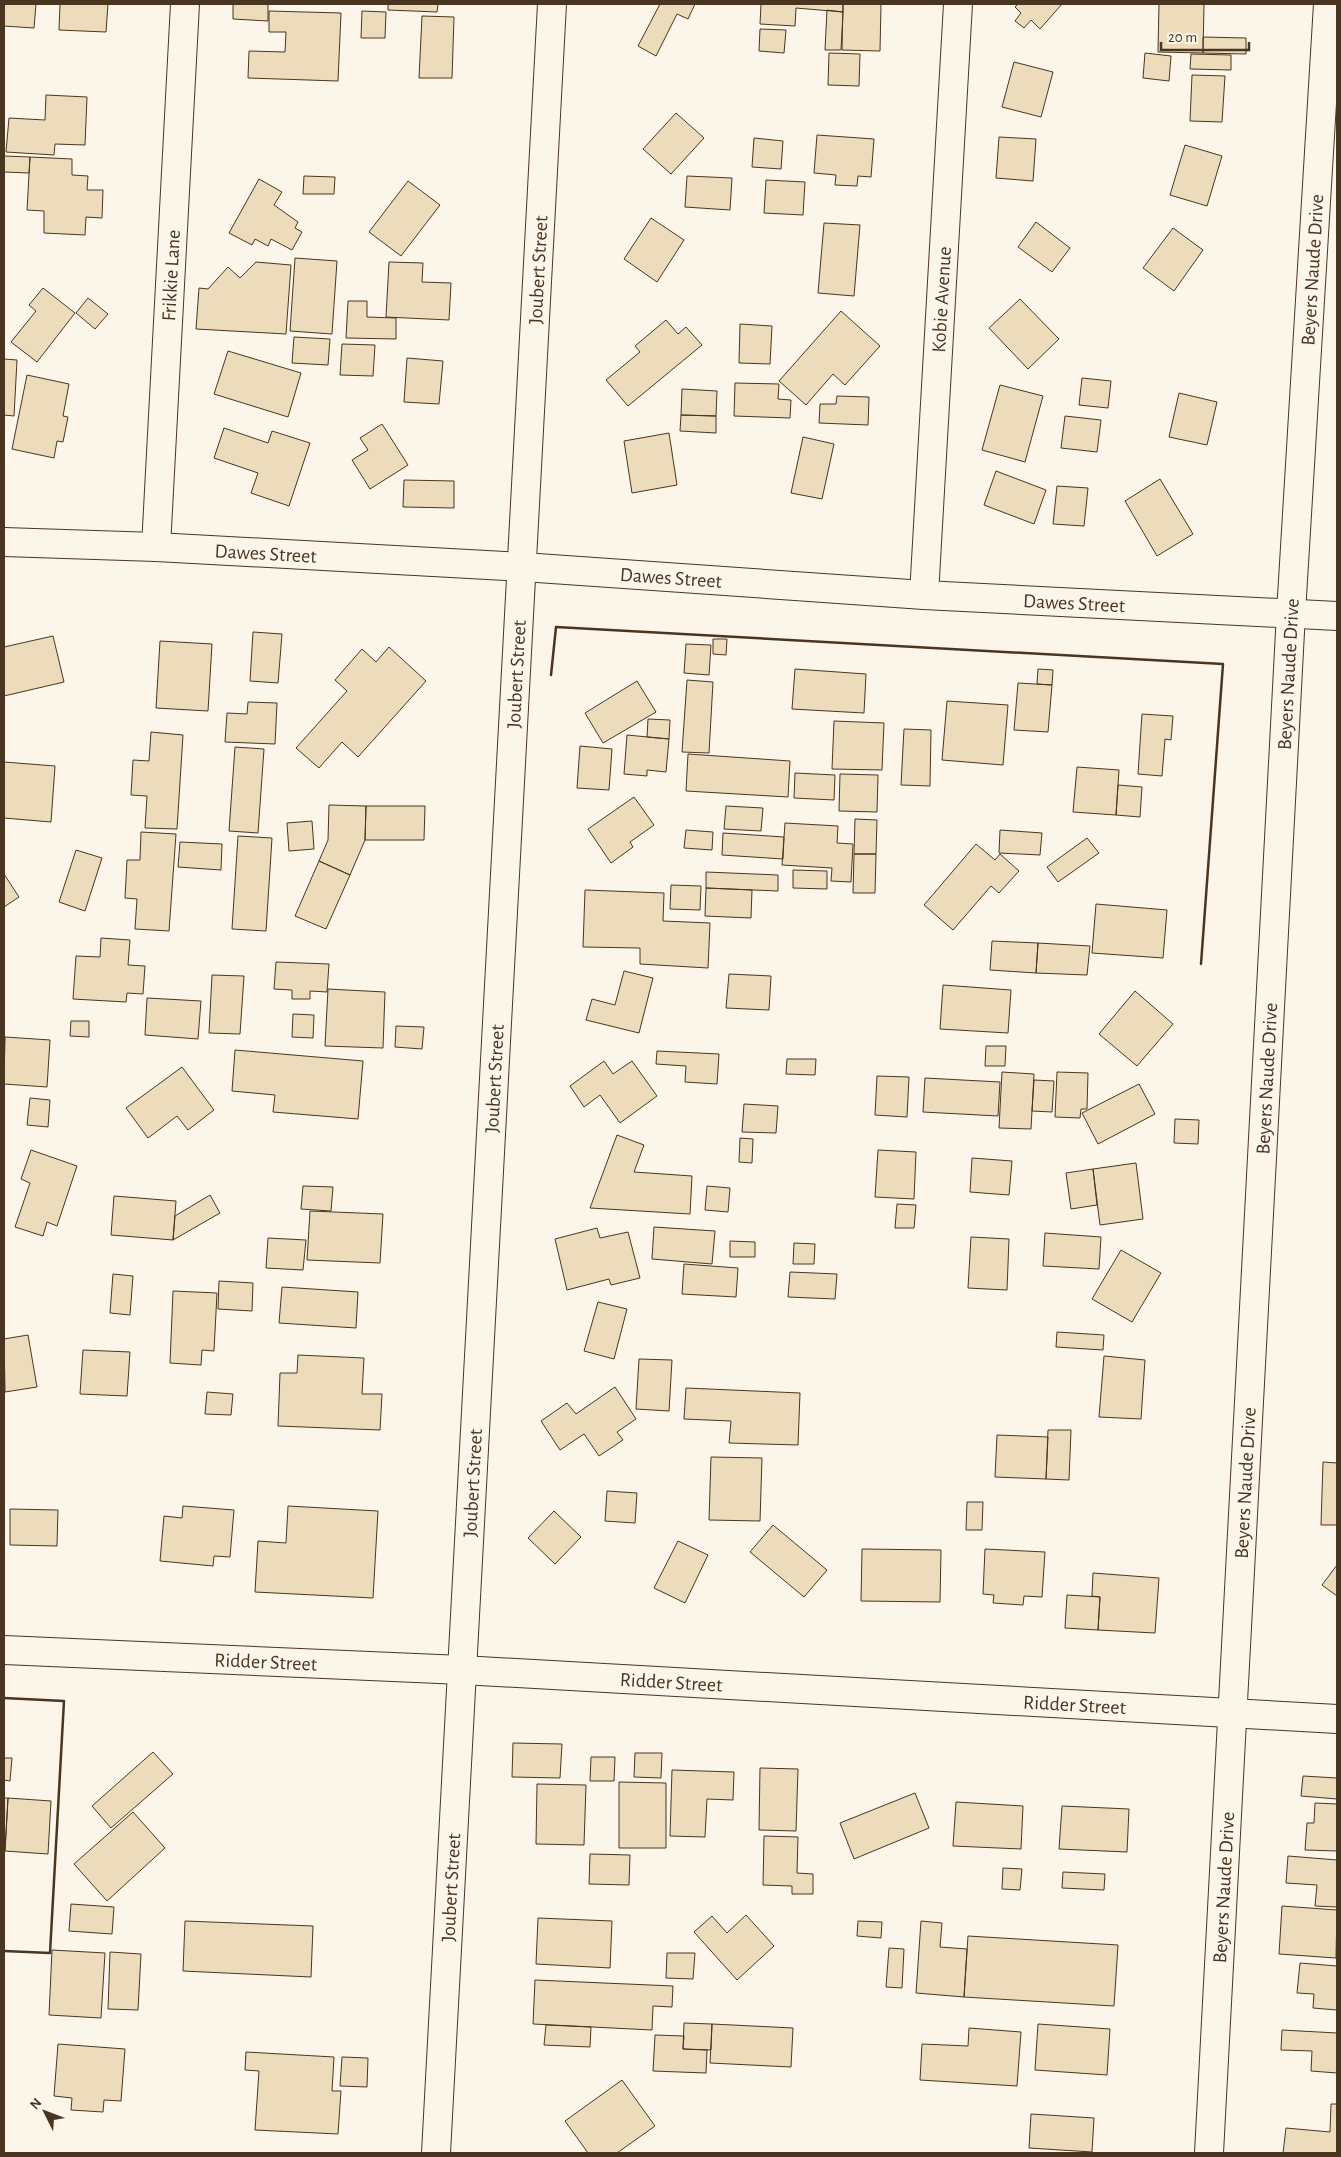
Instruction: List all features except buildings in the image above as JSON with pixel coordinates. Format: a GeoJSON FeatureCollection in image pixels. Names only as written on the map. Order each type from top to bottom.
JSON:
{"type":"FeatureCollection","features":[{"type":"Feature","properties":{"kind":"street","name":"Frikkie Lane"},"geometry":{"type":"LineString","coordinates":[[156,547],[185,4]]}},
{"type":"Feature","properties":{"kind":"street","name":"Joubert Street"},"geometry":{"type":"LineString","coordinates":[[436,2153],[552,4]]}},
{"type":"Feature","properties":{"kind":"street","name":"Kobie Avenue"},"geometry":{"type":"LineString","coordinates":[[924,595],[958,4]]}},
{"type":"Feature","properties":{"kind":"street","name":"Beyers Naude Drive"},"geometry":{"type":"LineString","coordinates":[[1209,2153],[1291,613],[1328,4]]}},
{"type":"Feature","properties":{"kind":"street","name":"Dawes Street"},"geometry":{"type":"LineString","coordinates":[[4,542],[156,547],[523,567],[924,595],[1337,616]]}},
{"type":"Feature","properties":{"kind":"street","name":"Ridder Street"},"geometry":{"type":"LineString","coordinates":[[4,1650],[462,1670],[1337,1719]]}},
{"type":"Feature","properties":{"kind":"wall"},"geometry":{"type":"LineString","coordinates":[[551,675],[556,627],[1223,664],[1201,964]]}},
{"type":"Feature","properties":{"kind":"wall"},"geometry":{"type":"LineString","coordinates":[[4,1698],[64,1701],[50,1953],[4,1951]]}}]}
